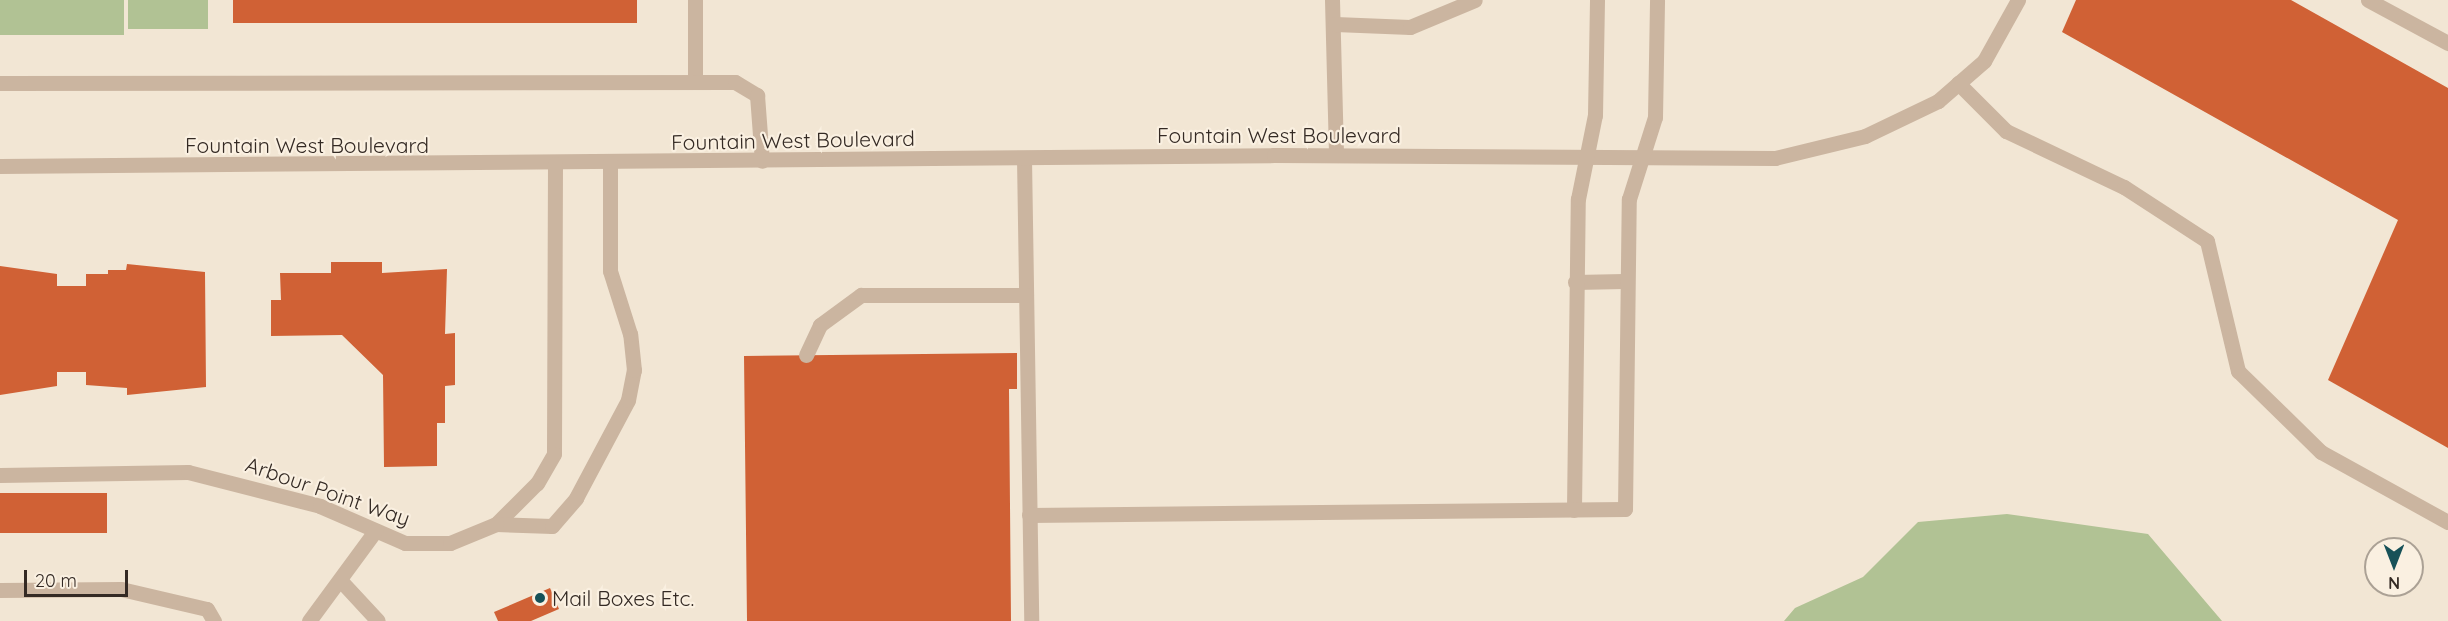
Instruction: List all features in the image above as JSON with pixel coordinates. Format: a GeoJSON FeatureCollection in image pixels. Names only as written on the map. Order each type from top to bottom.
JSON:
{"type":"FeatureCollection","features":[{"type":"Feature","properties":{"kind":"street"},"geometry":{"type":"LineString","coordinates":[[695,0],[695,79]]}},
{"type":"Feature","properties":{"kind":"street"},"geometry":{"type":"LineString","coordinates":[[1332,0],[1335,24],[1336,155]]}},
{"type":"Feature","properties":{"kind":"street"},"geometry":{"type":"LineString","coordinates":[[1335,24],[1410,27],[1475,0]]}},
{"type":"Feature","properties":{"kind":"street"},"geometry":{"type":"LineString","coordinates":[[1574,510],[1575,282],[1578,199],[1595,115],[1597,0]]}},
{"type":"Feature","properties":{"kind":"street"},"geometry":{"type":"LineString","coordinates":[[1029,515],[1625,509],[1624,281],[1629,199],[1644,157],[1654,117],[1657,0]]}},
{"type":"Feature","properties":{"kind":"street","name":"Fountain West Boulevard"},"geometry":{"type":"LineString","coordinates":[[0,166],[555,164],[1336,155],[1775,158],[1865,136],[1938,100],[1984,61],[2018,0]]}},
{"type":"Feature","properties":{"kind":"street"},"geometry":{"type":"LineString","coordinates":[[2368,0],[2448,43]]}},
{"type":"Feature","properties":{"kind":"street"},"geometry":{"type":"LineString","coordinates":[[0,83],[695,79],[735,82],[757,95],[762,161]]}},
{"type":"Feature","properties":{"kind":"street"},"geometry":{"type":"LineString","coordinates":[[1958,83],[2006,131],[2124,187],[2207,241],[2238,371],[2321,452],[2448,522]]}},
{"type":"Feature","properties":{"kind":"street"},"geometry":{"type":"LineString","coordinates":[[1024,158],[1031,621]]}},
{"type":"Feature","properties":{"kind":"street","name":"Arbour Point Way"},"geometry":{"type":"LineString","coordinates":[[496,524],[552,525],[576,498],[628,400],[634,370],[630,334],[610,271],[610,163]]}},
{"type":"Feature","properties":{"kind":"street","name":"Arbour Point Way"},"geometry":{"type":"LineString","coordinates":[[0,475],[188,472],[320,506],[405,543],[450,543],[496,524],[537,483],[554,454],[555,164]]}},
{"type":"Feature","properties":{"kind":"street"},"geometry":{"type":"LineString","coordinates":[[1575,282],[1624,281]]}},
{"type":"Feature","properties":{"kind":"street"},"geometry":{"type":"LineString","coordinates":[[806,355],[820,325],[861,295],[1026,295]]}},
{"type":"Feature","properties":{"kind":"street"},"geometry":{"type":"LineString","coordinates":[[309,621],[341,581],[375,531]]}},
{"type":"Feature","properties":{"kind":"street"},"geometry":{"type":"LineString","coordinates":[[341,581],[378,621]]}},
{"type":"Feature","properties":{"kind":"street"},"geometry":{"type":"LineString","coordinates":[[0,590],[121,590],[207,609],[214,621]]}},
{"type":"Feature","properties":{"kind":"green space"},"geometry":{"type":"Polygon","coordinates":[[[0,0],[124,0],[124,35],[0,35],[0,0]]]}},
{"type":"Feature","properties":{"kind":"green space"},"geometry":{"type":"Polygon","coordinates":[[[128,0],[208,0],[208,29],[128,29],[128,0]]]}},
{"type":"Feature","properties":{"kind":"green space"},"geometry":{"type":"Polygon","coordinates":[[[2007,514],[2148,534],[2222,621],[1784,621],[1795,608],[1863,577],[1918,522],[2007,514]]]}},
{"type":"Feature","properties":{"kind":"building"},"geometry":{"type":"Polygon","coordinates":[[[233,0],[637,0],[637,23],[233,23],[233,0]]]}},
{"type":"Feature","properties":{"kind":"building"},"geometry":{"type":"Polygon","coordinates":[[[2076,0],[2291,0],[2448,88],[2448,448],[2328,380],[2398,220],[2062,32],[2076,0]]]}},
{"type":"Feature","properties":{"kind":"building"},"geometry":{"type":"Polygon","coordinates":[[[331,262],[382,262],[382,273],[447,269],[445,334],[455,333],[455,385],[445,386],[445,423],[437,423],[437,466],[384,467],[383,375],[342,335],[271,336],[271,300],[281,300],[280,273],[331,273],[331,262]]]}},
{"type":"Feature","properties":{"kind":"building"},"geometry":{"type":"Polygon","coordinates":[[[127,264],[205,272],[206,387],[127,395],[127,388],[86,385],[86,372],[57,372],[57,386],[0,395],[0,266],[57,274],[57,286],[86,286],[86,274],[108,274],[108,270],[126,270],[127,264]]]}},
{"type":"Feature","properties":{"kind":"building"},"geometry":{"type":"Polygon","coordinates":[[[1017,353],[1017,389],[1009,389],[1011,621],[747,621],[744,356],[1017,353]]]}},
{"type":"Feature","properties":{"kind":"building"},"geometry":{"type":"Polygon","coordinates":[[[0,493],[107,493],[107,533],[0,533],[0,493]]]}},
{"type":"Feature","properties":{"kind":"building","name":"Mail Boxes Etc."},"geometry":{"type":"Polygon","coordinates":[[[550,588],[559,609],[531,621],[498,621],[494,612],[550,588]]]}},
{"type":"Feature","properties":{"kind":"place","name":"Mail Boxes Etc."},"geometry":{"type":"Point","coordinates":[540,598]}}]}
